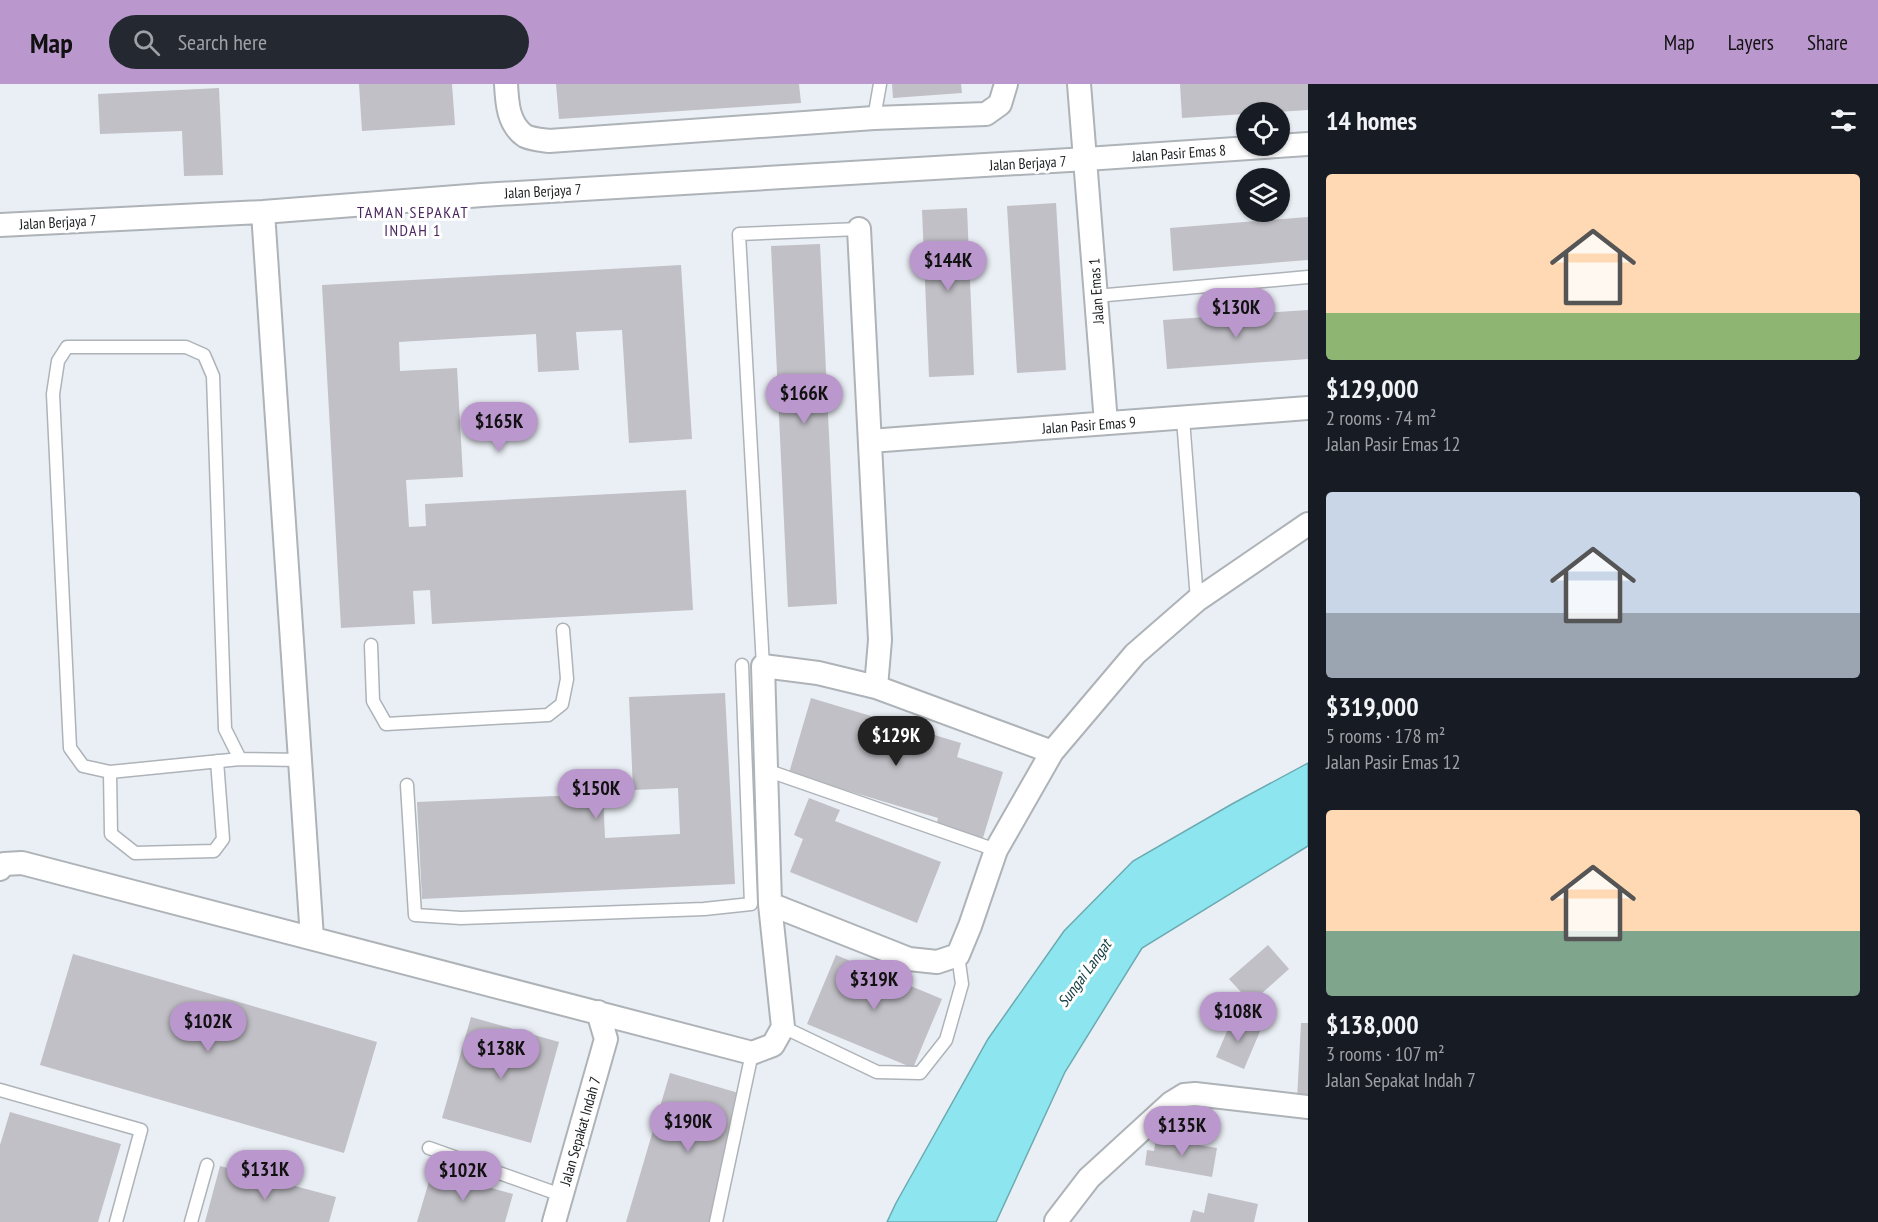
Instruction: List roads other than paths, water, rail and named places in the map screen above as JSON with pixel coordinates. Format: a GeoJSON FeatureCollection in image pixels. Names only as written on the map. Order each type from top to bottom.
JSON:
{"type":"FeatureCollection","features":[{"type":"Feature","properties":{"kind":"street"},"geometry":{"type":"LineString","coordinates":[[506,84],[507,107],[514,126],[526,137],[549,141],[874,118],[986,114],[1000,104],[1006,84]]}},
{"type":"Feature","properties":{"kind":"street","name":"Jalan Emas 1"},"geometry":{"type":"LineString","coordinates":[[1079,84],[1106,423]]}},
{"type":"Feature","properties":{"kind":"street","name":"Jalan Pasir Emas 8"},"geometry":{"type":"LineString","coordinates":[[1086,159],[1308,144]]}},
{"type":"Feature","properties":{"kind":"street","name":"Jalan Berjaya 7"},"geometry":{"type":"LineString","coordinates":[[0,225],[263,212],[494,194],[1086,159]]}},
{"type":"Feature","properties":{"kind":"street"},"geometry":{"type":"LineString","coordinates":[[263,212],[312,938]]}},
{"type":"Feature","properties":{"kind":"street"},"geometry":{"type":"LineString","coordinates":[[859,229],[880,640],[876,687]]}},
{"type":"Feature","properties":{"kind":"street","name":"Jalan Pasir Emas 9"},"geometry":{"type":"LineString","coordinates":[[870,441],[1308,408]]}},
{"type":"Feature","properties":{"kind":"street"},"geometry":{"type":"LineString","coordinates":[[770,904],[909,959],[937,963],[958,955],[996,850],[1052,752],[1135,654],[1197,600],[1308,524]]}},
{"type":"Feature","properties":{"kind":"street"},"geometry":{"type":"LineString","coordinates":[[0,869],[4,864],[22,863],[752,1053],[773,1045],[783,1027],[770,904],[766,770],[753,666],[818,673],[876,687],[1052,752]]}},
{"type":"Feature","properties":{"kind":"street"},"geometry":{"type":"LineString","coordinates":[[598,1012],[606,1039],[629,1021]]}},
{"type":"Feature","properties":{"kind":"street","name":"Jalan Sepakat Indah 7"},"geometry":{"type":"LineString","coordinates":[[554,1222],[606,1039]]}},
{"type":"Feature","properties":{"kind":"street"},"geometry":{"type":"LineString","coordinates":[[1056,1221],[1089,1178],[1171,1103],[1184,1095],[1195,1094],[1308,1107]]}},
{"type":"Feature","properties":{"kind":"lane"},"geometry":{"type":"LineString","coordinates":[[874,118],[880,84]]}},
{"type":"Feature","properties":{"kind":"lane"},"geometry":{"type":"LineString","coordinates":[[407,785],[415,915],[461,918],[704,909],[751,903],[753,666],[739,234],[859,229]]}},
{"type":"Feature","properties":{"kind":"lane"},"geometry":{"type":"LineString","coordinates":[[1096,296],[1308,277]]}},
{"type":"Feature","properties":{"kind":"lane"},"geometry":{"type":"LineString","coordinates":[[240,759],[225,729],[213,376],[204,355],[186,347],[67,347],[58,361],[53,394],[70,748],[83,766],[110,772],[240,759],[300,760]]}},
{"type":"Feature","properties":{"kind":"lane"},"geometry":{"type":"LineString","coordinates":[[1183,419],[1197,600]]}},
{"type":"Feature","properties":{"kind":"lane"},"geometry":{"type":"LineString","coordinates":[[371,645],[373,701],[386,724],[548,715],[562,704],[567,679],[563,630]]}},
{"type":"Feature","properties":{"kind":"lane"},"geometry":{"type":"LineString","coordinates":[[110,772],[111,834],[135,854],[214,851],[224,839],[217,761]]}},
{"type":"Feature","properties":{"kind":"lane"},"geometry":{"type":"LineString","coordinates":[[766,770],[996,850]]}},
{"type":"Feature","properties":{"kind":"lane"},"geometry":{"type":"LineString","coordinates":[[783,1027],[877,1072],[920,1073],[946,1040],[962,984],[958,955]]}},
{"type":"Feature","properties":{"kind":"lane"},"geometry":{"type":"LineString","coordinates":[[716,1222],[752,1053]]}},
{"type":"Feature","properties":{"kind":"lane"},"geometry":{"type":"LineString","coordinates":[[0,1090],[141,1130],[116,1222]]}},
{"type":"Feature","properties":{"kind":"lane"},"geometry":{"type":"LineString","coordinates":[[429,1148],[561,1195]]}},
{"type":"Feature","properties":{"kind":"lane"},"geometry":{"type":"LineString","coordinates":[[191,1222],[207,1165]]}},
{"type":"Feature","properties":{"kind":"water","name":"Sungai Langat"},"geometry":{"type":"Polygon","coordinates":[[[1308,763],[1308,846],[1142,948],[1065,1072],[996,1222],[887,1222],[988,1039],[1064,931],[1133,861],[1308,763]]]}},
{"type":"Feature","properties":{"kind":"district","name":"TAMAN SEPAKAT INDAH 1"},"geometry":{"type":"Point","coordinates":[413,221]}}]}
